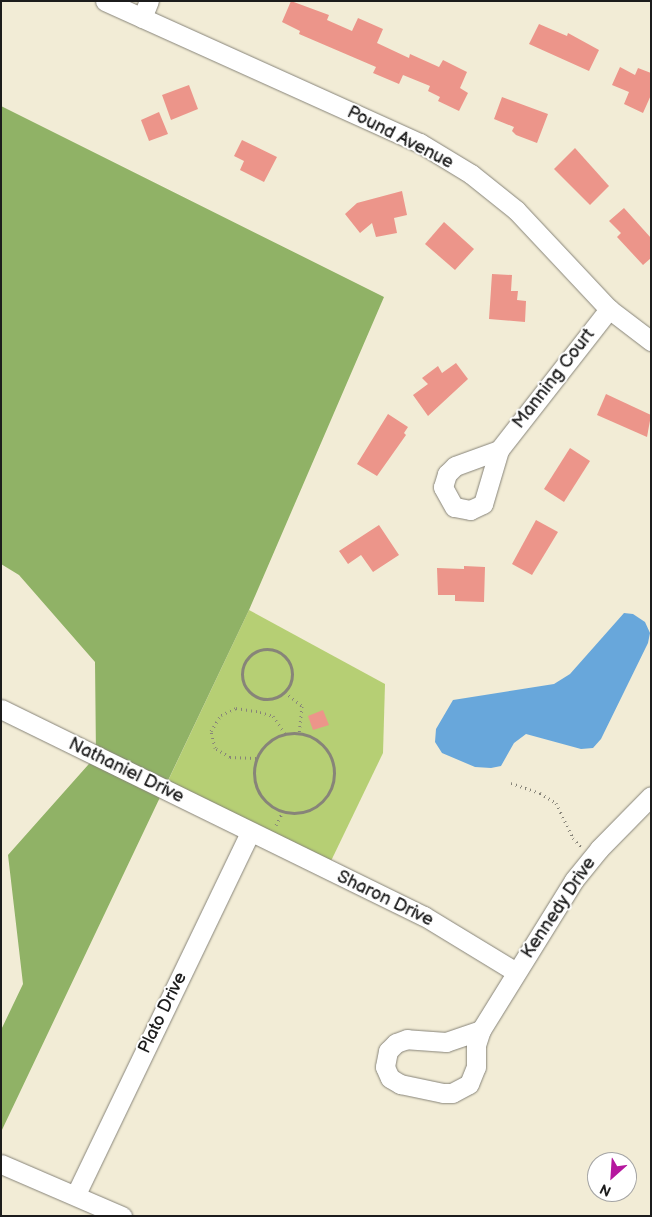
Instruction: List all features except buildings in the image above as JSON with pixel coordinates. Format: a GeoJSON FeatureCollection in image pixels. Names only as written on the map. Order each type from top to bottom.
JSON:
{"type":"FeatureCollection","features":[{"type":"Feature","properties":{"kind":"street","name":"Pound Avenue"},"geometry":{"type":"LineString","coordinates":[[105,1],[145,9],[420,144],[471,174],[516,210],[609,309],[651,340]]}},
{"type":"Feature","properties":{"kind":"street","name":"Manning Court"},"geometry":{"type":"LineString","coordinates":[[499,450],[609,309]]}},
{"type":"Feature","properties":{"kind":"street","name":"Nathaniel Drive"},"geometry":{"type":"LineString","coordinates":[[1,710],[250,833]]}},
{"type":"Feature","properties":{"kind":"street","name":"Kennedy Drive"},"geometry":{"type":"LineString","coordinates":[[480,1030],[446,1042],[407,1039],[396,1043],[388,1051],[385,1067],[390,1078],[400,1084],[443,1094],[461,1090],[474,1076],[480,1030],[516,972],[592,858],[651,796]]}},
{"type":"Feature","properties":{"kind":"street","name":"Sharon Drive"},"geometry":{"type":"LineString","coordinates":[[250,833],[424,916],[516,972]]}},
{"type":"Feature","properties":{"kind":"street","name":"Plato Drive"},"geometry":{"type":"LineString","coordinates":[[76,1194],[250,833]]}},
{"type":"Feature","properties":{"kind":"street"},"geometry":{"type":"LineString","coordinates":[[1,1164],[76,1194],[122,1216]]}},
{"type":"Feature","properties":{"kind":"path"},"geometry":{"type":"LineString","coordinates":[[266,649],[282,654],[291,668],[290,684],[285,692],[278,696],[262,699],[248,692],[242,677],[245,661],[251,655],[266,649]]}},
{"type":"Feature","properties":{"kind":"path"},"geometry":{"type":"LineString","coordinates":[[285,692],[302,706],[299,733]]}},
{"type":"Feature","properties":{"kind":"path"},"geometry":{"type":"LineString","coordinates":[[256,758],[230,757],[215,748],[211,731],[220,715],[236,708],[260,712],[277,719],[285,734]]}},
{"type":"Feature","properties":{"kind":"path"},"geometry":{"type":"LineString","coordinates":[[299,733],[321,744],[332,764],[331,787],[316,806],[294,813],[271,805],[255,784],[256,758],[273,738],[285,734],[299,733]]}},
{"type":"Feature","properties":{"kind":"path"},"geometry":{"type":"LineString","coordinates":[[511,783],[540,792],[556,803],[573,838],[592,858]]}},
{"type":"Feature","properties":{"kind":"green space"},"geometry":{"type":"Polygon","coordinates":[[[1,106],[384,297],[249,610],[1,1132],[1,1030],[23,984],[8,855],[96,756],[95,662],[19,575],[1,564],[1,106]]]}},
{"type":"Feature","properties":{"kind":"green space"},"geometry":{"type":"Polygon","coordinates":[[[249,610],[385,684],[383,753],[331,861],[167,783],[249,610]]]}},
{"type":"Feature","properties":{"kind":"water"},"geometry":{"type":"Polygon","coordinates":[[[624,613],[633,614],[645,622],[650,633],[648,643],[601,739],[593,748],[581,749],[526,734],[514,743],[501,766],[491,768],[475,767],[442,753],[435,742],[436,729],[453,700],[554,684],[570,674],[624,613]]]}}]}
